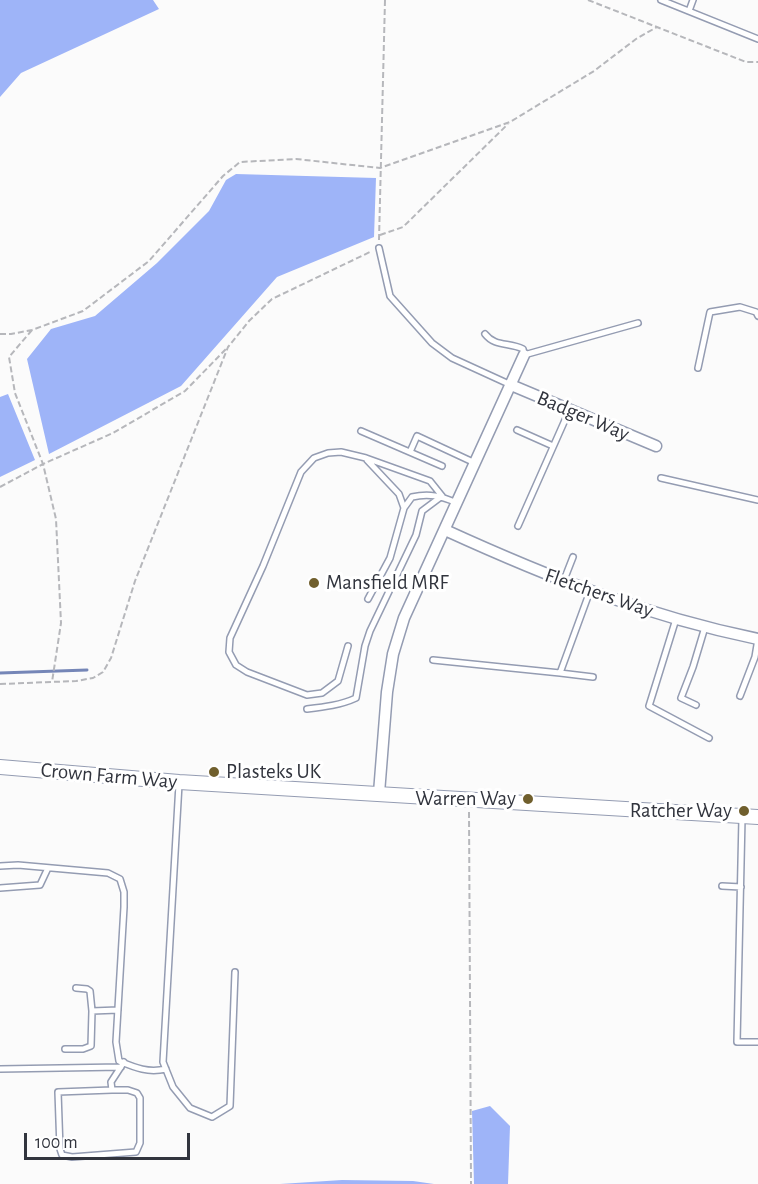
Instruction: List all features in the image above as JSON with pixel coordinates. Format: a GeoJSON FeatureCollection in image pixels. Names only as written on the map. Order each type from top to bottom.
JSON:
{"type":"FeatureCollection","features":[{"type":"Feature","properties":{"kind":"street"},"geometry":{"type":"LineString","coordinates":[[379,794],[387,692],[393,654],[404,618],[524,355]]}},
{"type":"Feature","properties":{"kind":"street","name":"Badger Way"},"geometry":{"type":"LineString","coordinates":[[511,385],[656,446]]}},
{"type":"Feature","properties":{"kind":"street","name":"Fletchers Way"},"geometry":{"type":"LineString","coordinates":[[445,530],[563,582],[676,619],[758,639]]}},
{"type":"Feature","properties":{"kind":"street","name":"Crown Farm Way"},"geometry":{"type":"LineString","coordinates":[[0,767],[179,782],[758,817]]}},
{"type":"Feature","properties":{"kind":"lane"},"geometry":{"type":"LineString","coordinates":[[661,0],[758,39]]}},
{"type":"Feature","properties":{"kind":"lane"},"geometry":{"type":"LineString","coordinates":[[689,11],[693,0]]}},
{"type":"Feature","properties":{"kind":"lane"},"geometry":{"type":"LineString","coordinates":[[379,248],[390,296],[432,343],[452,358],[511,385]]}},
{"type":"Feature","properties":{"kind":"lane"},"geometry":{"type":"LineString","coordinates":[[698,368],[710,312],[740,307],[756,312],[758,316]]}},
{"type":"Feature","properties":{"kind":"lane"},"geometry":{"type":"LineString","coordinates":[[485,334],[490,340],[499,344],[523,349],[524,355],[638,323]]}},
{"type":"Feature","properties":{"kind":"lane"},"geometry":{"type":"LineString","coordinates":[[518,526],[569,411]]}},
{"type":"Feature","properties":{"kind":"lane"},"geometry":{"type":"LineString","coordinates":[[517,430],[553,446]]}},
{"type":"Feature","properties":{"kind":"lane"},"geometry":{"type":"LineString","coordinates":[[362,431],[442,466]]}},
{"type":"Feature","properties":{"kind":"lane"},"geometry":{"type":"LineString","coordinates":[[410,452],[417,436],[475,463]]}},
{"type":"Feature","properties":{"kind":"lane"},"geometry":{"type":"LineString","coordinates":[[348,646],[338,681],[322,693],[307,695],[247,672],[236,665],[229,652],[231,638],[301,472],[314,458],[328,453],[341,453],[366,458],[430,481],[442,496]]}},
{"type":"Feature","properties":{"kind":"lane"},"geometry":{"type":"LineString","coordinates":[[366,458],[399,494],[404,508]]}},
{"type":"Feature","properties":{"kind":"lane"},"geometry":{"type":"LineString","coordinates":[[661,478],[758,500]]}},
{"type":"Feature","properties":{"kind":"lane"},"geometry":{"type":"LineString","coordinates":[[368,599],[390,558],[404,508],[412,496],[426,494],[442,496],[457,503]]}},
{"type":"Feature","properties":{"kind":"lane"},"geometry":{"type":"LineString","coordinates":[[307,709],[326,707],[356,698],[365,646],[370,632],[416,535],[422,511],[442,496]]}},
{"type":"Feature","properties":{"kind":"lane"},"geometry":{"type":"LineString","coordinates":[[563,582],[573,557]]}},
{"type":"Feature","properties":{"kind":"lane"},"geometry":{"type":"LineString","coordinates":[[560,673],[590,591]]}},
{"type":"Feature","properties":{"kind":"lane"},"geometry":{"type":"LineString","coordinates":[[676,619],[649,706],[709,738]]}},
{"type":"Feature","properties":{"kind":"lane"},"geometry":{"type":"LineString","coordinates":[[696,705],[681,698],[705,627]]}},
{"type":"Feature","properties":{"kind":"lane"},"geometry":{"type":"LineString","coordinates":[[740,696],[755,657],[758,639]]}},
{"type":"Feature","properties":{"kind":"lane"},"geometry":{"type":"LineString","coordinates":[[434,660],[593,677]]}},
{"type":"Feature","properties":{"kind":"lane"},"geometry":{"type":"LineString","coordinates":[[179,782],[163,1062],[173,1087],[190,1108],[212,1117],[230,1106],[235,972]]}},
{"type":"Feature","properties":{"kind":"lane"},"geometry":{"type":"LineString","coordinates":[[742,817],[737,1042],[758,1042]]}},
{"type":"Feature","properties":{"kind":"lane"},"geometry":{"type":"LineString","coordinates":[[0,866],[108,873],[120,879],[124,892],[124,907],[116,1042],[122,1065]]}},
{"type":"Feature","properties":{"kind":"lane"},"geometry":{"type":"LineString","coordinates":[[0,888],[40,885],[48,868]]}},
{"type":"Feature","properties":{"kind":"lane"},"geometry":{"type":"LineString","coordinates":[[722,886],[741,887]]}},
{"type":"Feature","properties":{"kind":"lane"},"geometry":{"type":"LineString","coordinates":[[65,1049],[83,1049],[92,1046],[90,991],[76,988]]}},
{"type":"Feature","properties":{"kind":"lane"},"geometry":{"type":"LineString","coordinates":[[92,1011],[118,1010]]}},
{"type":"Feature","properties":{"kind":"lane"},"geometry":{"type":"LineString","coordinates":[[0,1069],[122,1065],[154,1072],[166,1069]]}},
{"type":"Feature","properties":{"kind":"lane"},"geometry":{"type":"LineString","coordinates":[[112,1090],[111,1082],[122,1065]]}},
{"type":"Feature","properties":{"kind":"lane"},"geometry":{"type":"LineString","coordinates":[[112,1090],[137,1093],[140,1098],[140,1143],[136,1152],[72,1157],[63,1155],[60,1149],[58,1092],[112,1090]]}},
{"type":"Feature","properties":{"kind":"path"},"geometry":{"type":"LineString","coordinates":[[0,487],[43,464],[113,433],[185,391],[272,299],[379,248],[385,0]]}},
{"type":"Feature","properties":{"kind":"path"},"geometry":{"type":"LineString","coordinates":[[588,0],[746,62],[758,62]]}},
{"type":"Feature","properties":{"kind":"path"},"geometry":{"type":"LineString","coordinates":[[0,334],[32,330],[83,311],[149,261],[223,176],[240,162],[296,159],[380,168],[510,122],[594,71],[636,39],[657,27]]}},
{"type":"Feature","properties":{"kind":"path"},"geometry":{"type":"LineString","coordinates":[[379,236],[403,227],[510,122]]}},
{"type":"Feature","properties":{"kind":"path"},"geometry":{"type":"LineString","coordinates":[[32,330],[9,357],[15,393],[43,464],[56,519],[61,623],[52,682]]}},
{"type":"Feature","properties":{"kind":"path"},"geometry":{"type":"LineString","coordinates":[[0,684],[93,678],[103,672],[111,658],[135,581],[228,347]]}},
{"type":"Feature","properties":{"kind":"path"},"geometry":{"type":"LineString","coordinates":[[469,799],[471,1184]]}},
{"type":"Feature","properties":{"kind":"shaded area"},"geometry":{"type":"Polygon","coordinates":[[[0,0],[153,0],[159,9],[21,73],[0,97],[0,0]]]}},
{"type":"Feature","properties":{"kind":"shaded area"},"geometry":{"type":"Polygon","coordinates":[[[236,174],[376,178],[374,237],[277,277],[181,386],[49,454],[27,359],[51,329],[95,316],[157,263],[209,211],[226,180],[236,174]]]}},
{"type":"Feature","properties":{"kind":"shaded area"},"geometry":{"type":"Polygon","coordinates":[[[8,394],[35,460],[0,477],[0,397],[8,394]]]}},
{"type":"Feature","properties":{"kind":"shaded area"},"geometry":{"type":"Polygon","coordinates":[[[490,1106],[510,1126],[508,1184],[474,1184],[472,1111],[490,1106]]]}},
{"type":"Feature","properties":{"kind":"shaded area"},"geometry":{"type":"Polygon","coordinates":[[[342,1180],[413,1181],[434,1184],[280,1184],[342,1180]]]}},
{"type":"Feature","properties":{"kind":"waterway"},"geometry":{"type":"LineString","coordinates":[[0,673],[87,670]]}},
{"type":"Feature","properties":{"kind":"place","name":"Mansfield MRF"},"geometry":{"type":"Point","coordinates":[314,583]}},
{"type":"Feature","properties":{"kind":"place","name":"Plasteks UK"},"geometry":{"type":"Point","coordinates":[214,772]}},
{"type":"Feature","properties":{"kind":"place","name":"Warren Way"},"geometry":{"type":"Point","coordinates":[528,799]}},
{"type":"Feature","properties":{"kind":"place","name":"Ratcher Way"},"geometry":{"type":"Point","coordinates":[744,811]}}]}
